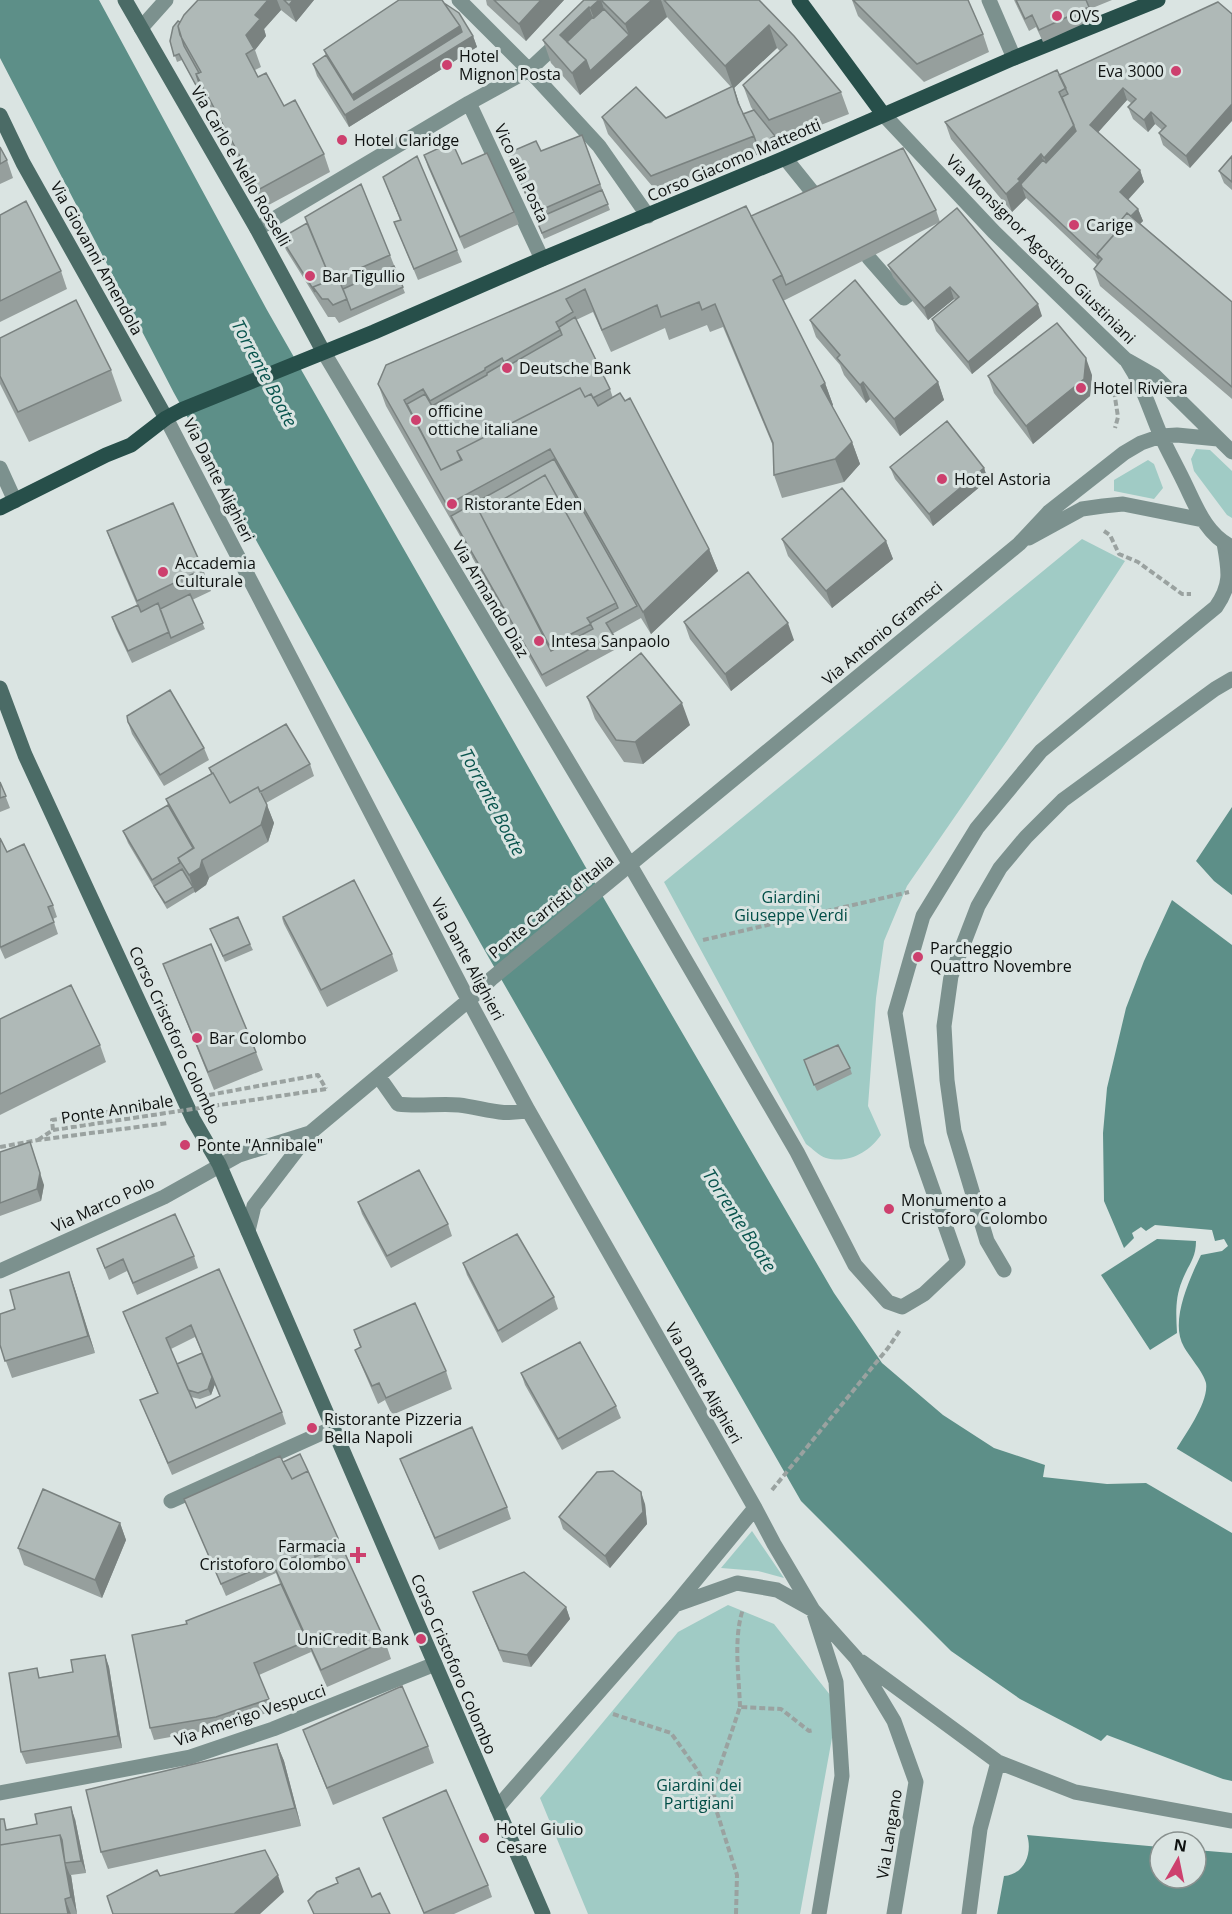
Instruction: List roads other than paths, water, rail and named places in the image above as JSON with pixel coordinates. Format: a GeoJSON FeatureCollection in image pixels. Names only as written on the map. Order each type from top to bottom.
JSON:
{"type":"FeatureCollection","features":[{"type":"Feature","properties":{"kind":"main road","name":"Via Carlo e Nello Rosselli"},"geometry":{"type":"LineString","coordinates":[[125,0],[323,351]]}},
{"type":"Feature","properties":{"kind":"main road"},"geometry":{"type":"LineString","coordinates":[[800,0],[883,114]]}},
{"type":"Feature","properties":{"kind":"main road","name":"Corso Giacomo Matteotti"},"geometry":{"type":"LineString","coordinates":[[0,507],[131,445],[180,410],[374,332],[785,158],[883,114],[945,90],[1014,58],[1158,0]]}},
{"type":"Feature","properties":{"kind":"main road","name":"Via Giovanni Amendola"},"geometry":{"type":"LineString","coordinates":[[0,115],[23,163],[166,418]]}},
{"type":"Feature","properties":{"kind":"main road","name":"Corso Cristoforo Colombo"},"geometry":{"type":"LineString","coordinates":[[0,688],[25,755],[193,1119],[219,1164],[543,1914]]}},
{"type":"Feature","properties":{"kind":"street"},"geometry":{"type":"LineString","coordinates":[[141,28],[166,0]]}},
{"type":"Feature","properties":{"kind":"street"},"geometry":{"type":"LineString","coordinates":[[459,0],[529,70],[599,146],[648,216]]}},
{"type":"Feature","properties":{"kind":"street"},"geometry":{"type":"LineString","coordinates":[[989,0],[1014,58]]}},
{"type":"Feature","properties":{"kind":"street"},"geometry":{"type":"LineString","coordinates":[[256,229],[529,70],[569,31]]}},
{"type":"Feature","properties":{"kind":"street","name":"Vico alla Posta"},"geometry":{"type":"LineString","coordinates":[[469,103],[543,259]]}},
{"type":"Feature","properties":{"kind":"street","name":"Via Monsignor Agostino Giustiniani"},"geometry":{"type":"LineString","coordinates":[[883,114],[994,232],[1125,359],[1155,376],[1232,452]]}},
{"type":"Feature","properties":{"kind":"street"},"geometry":{"type":"LineString","coordinates":[[785,158],[819,199]]}},
{"type":"Feature","properties":{"kind":"street"},"geometry":{"type":"LineString","coordinates":[[980,243],[994,232]]}},
{"type":"Feature","properties":{"kind":"street"},"geometry":{"type":"LineString","coordinates":[[869,258],[904,298],[908,295]]}},
{"type":"Feature","properties":{"kind":"street","name":"Via Armando Diaz"},"geometry":{"type":"LineString","coordinates":[[323,351],[678,946],[797,1152],[855,1265],[888,1302],[902,1307],[924,1294],[958,1262],[917,1145],[895,1013],[923,916],[976,828],[1041,751],[1216,607],[1228,594],[1230,579],[1228,545]]}},
{"type":"Feature","properties":{"kind":"street"},"geometry":{"type":"LineString","coordinates":[[1125,359],[1143,389],[1161,436],[1203,520],[1213,534],[1228,545]]}},
{"type":"Feature","properties":{"kind":"street","name":"Via Dante Alighieri"},"geometry":{"type":"LineString","coordinates":[[166,418],[528,1110],[755,1508]]}},
{"type":"Feature","properties":{"kind":"street"},"geometry":{"type":"LineString","coordinates":[[1161,436],[1218,439]]}},
{"type":"Feature","properties":{"kind":"street","name":"Via Antonio Gramsci"},"geometry":{"type":"LineString","coordinates":[[630,865],[1019,544],[1049,512],[1124,453],[1141,443],[1161,436]]}},
{"type":"Feature","properties":{"kind":"street"},"geometry":{"type":"LineString","coordinates":[[0,468],[15,501]]}},
{"type":"Feature","properties":{"kind":"street"},"geometry":{"type":"LineString","coordinates":[[1019,544],[1082,509],[1103,506],[1123,504],[1203,520]]}},
{"type":"Feature","properties":{"kind":"street"},"geometry":{"type":"LineString","coordinates":[[1004,1270],[987,1241],[954,1131],[947,1080],[944,1026],[951,976],[970,926],[978,906],[1000,868],[1026,837],[1063,800],[1232,678]]}},
{"type":"Feature","properties":{"kind":"street","name":"Ponte Carristi d'Italia"},"geometry":{"type":"LineString","coordinates":[[310,1133],[470,1000],[491,979],[630,865]]}},
{"type":"Feature","properties":{"kind":"street"},"geometry":{"type":"LineString","coordinates":[[379,1077],[398,1104],[458,1105],[514,1114],[528,1110]]}},
{"type":"Feature","properties":{"kind":"street"},"geometry":{"type":"LineString","coordinates":[[248,1231],[254,1206],[310,1133]]}},
{"type":"Feature","properties":{"kind":"street","name":"Via Marco Polo"},"geometry":{"type":"LineString","coordinates":[[0,1271],[164,1197],[219,1164],[239,1155],[310,1133]]}},
{"type":"Feature","properties":{"kind":"street"},"geometry":{"type":"LineString","coordinates":[[171,1501],[333,1428]]}},
{"type":"Feature","properties":{"kind":"street"},"geometry":{"type":"LineString","coordinates":[[497,1808],[675,1605],[755,1508]]}},
{"type":"Feature","properties":{"kind":"street","name":"Via Langano"},"geometry":{"type":"LineString","coordinates":[[755,1508],[813,1610],[853,1655],[894,1721],[916,1782],[894,1914]]}},
{"type":"Feature","properties":{"kind":"street"},"geometry":{"type":"LineString","coordinates":[[675,1605],[737,1583],[777,1590],[813,1610]]}},
{"type":"Feature","properties":{"kind":"street","name":"Via Langano"},"geometry":{"type":"LineString","coordinates":[[813,1610],[836,1682],[842,1776],[819,1914]]}},
{"type":"Feature","properties":{"kind":"street"},"geometry":{"type":"LineString","coordinates":[[853,1655],[999,1762],[1075,1792],[1232,1821]]}},
{"type":"Feature","properties":{"kind":"street","name":"Via Amerigo Vespucci"},"geometry":{"type":"LineString","coordinates":[[0,1793],[190,1757],[273,1729],[435,1664]]}},
{"type":"Feature","properties":{"kind":"street"},"geometry":{"type":"LineString","coordinates":[[969,1914],[980,1829],[999,1762]]}},
{"type":"Feature","properties":{"kind":"water","name":"Torrente Boate"},"geometry":{"type":"Polygon","coordinates":[[[0,0],[99,0],[267,310],[585,866],[834,1293],[882,1363],[943,1415],[994,1448],[1045,1465],[1043,1477],[1107,1484],[1146,1483],[1232,1533],[1232,1781],[1107,1735],[1101,1741],[1020,1699],[951,1651],[801,1501],[481,944],[174,393],[0,58],[0,0]]]}},
{"type":"Feature","properties":{"kind":"water"},"geometry":{"type":"Polygon","coordinates":[[[1232,807],[1232,895],[1214,881],[1196,861],[1232,807]]]}},
{"type":"Feature","properties":{"kind":"water"},"geometry":{"type":"Polygon","coordinates":[[[1172,900],[1232,945],[1232,1484],[1176,1450],[1196,1417],[1206,1391],[1205,1379],[1180,1337],[1179,1325],[1183,1300],[1201,1255],[1222,1251],[1228,1246],[1224,1239],[1215,1241],[1212,1230],[1155,1225],[1146,1231],[1141,1227],[1132,1233],[1134,1238],[1124,1248],[1104,1201],[1103,1133],[1107,1088],[1126,1008],[1144,961],[1172,900]]]}},
{"type":"Feature","properties":{"kind":"water"},"geometry":{"type":"Polygon","coordinates":[[[1157,1239],[1196,1241],[1196,1247],[1178,1294],[1177,1333],[1150,1350],[1101,1275],[1157,1239]]]}},
{"type":"Feature","properties":{"kind":"water"},"geometry":{"type":"Polygon","coordinates":[[[1027,1835],[1148,1846],[1148,1890],[1208,1890],[1208,1851],[1232,1853],[1232,1914],[997,1914],[1004,1876],[1017,1872],[1022,1867],[1028,1856],[1027,1835]]]}},
{"type":"Feature","properties":{"kind":"place","name":"OVS"},"geometry":{"type":"Point","coordinates":[1057,16]}},
{"type":"Feature","properties":{"kind":"place","name":"Hotel Mignon Posta"},"geometry":{"type":"Point","coordinates":[447,65]}},
{"type":"Feature","properties":{"kind":"place","name":"Eva 3000"},"geometry":{"type":"Point","coordinates":[1176,71]}},
{"type":"Feature","properties":{"kind":"place","name":"Hotel Claridge"},"geometry":{"type":"Point","coordinates":[342,140]}},
{"type":"Feature","properties":{"kind":"place","name":"Carige"},"geometry":{"type":"Point","coordinates":[1074,225]}},
{"type":"Feature","properties":{"kind":"place","name":"Bar Tigullio"},"geometry":{"type":"Point","coordinates":[310,276]}},
{"type":"Feature","properties":{"kind":"place","name":"Deutsche Bank"},"geometry":{"type":"Point","coordinates":[507,368]}},
{"type":"Feature","properties":{"kind":"place","name":"Hotel Riviera"},"geometry":{"type":"Point","coordinates":[1081,388]}},
{"type":"Feature","properties":{"kind":"place","name":"officine ottiche italiane"},"geometry":{"type":"Point","coordinates":[416,420]}},
{"type":"Feature","properties":{"kind":"place","name":"Hotel Astoria"},"geometry":{"type":"Point","coordinates":[942,479]}},
{"type":"Feature","properties":{"kind":"place","name":"Ristorante Eden"},"geometry":{"type":"Point","coordinates":[452,504]}},
{"type":"Feature","properties":{"kind":"place","name":"Accademia Culturale"},"geometry":{"type":"Point","coordinates":[163,572]}},
{"type":"Feature","properties":{"kind":"place","name":"Intesa Sanpaolo"},"geometry":{"type":"Point","coordinates":[539,641]}},
{"type":"Feature","properties":{"kind":"place","name":"Parcheggio Quattro Novembre"},"geometry":{"type":"Point","coordinates":[918,957]}},
{"type":"Feature","properties":{"kind":"place","name":"Bar Colombo"},"geometry":{"type":"Point","coordinates":[197,1038]}},
{"type":"Feature","properties":{"kind":"place","name":"Ponte \"Annibale\""},"geometry":{"type":"Point","coordinates":[185,1145]}},
{"type":"Feature","properties":{"kind":"place","name":"Monumento a Cristoforo Colombo"},"geometry":{"type":"Point","coordinates":[889,1209]}},
{"type":"Feature","properties":{"kind":"place","name":"Ristorante Pizzeria Bella Napoli"},"geometry":{"type":"Point","coordinates":[312,1428]}},
{"type":"Feature","properties":{"kind":"place","name":"Farmacia Cristoforo Colombo"},"geometry":{"type":"Point","coordinates":[358,1555]}},
{"type":"Feature","properties":{"kind":"place","name":"UniCredit Bank"},"geometry":{"type":"Point","coordinates":[421,1639]}},
{"type":"Feature","properties":{"kind":"place","name":"Hotel Giulio Cesare"},"geometry":{"type":"Point","coordinates":[484,1838]}},
{"type":"Feature","properties":{"kind":"park label","name":"Giardini Giuseppe Verdi"},"geometry":{"type":"Point","coordinates":[791,906]}},
{"type":"Feature","properties":{"kind":"park label","name":"Giardini dei Partigiani"},"geometry":{"type":"Point","coordinates":[699,1794]}}]}
